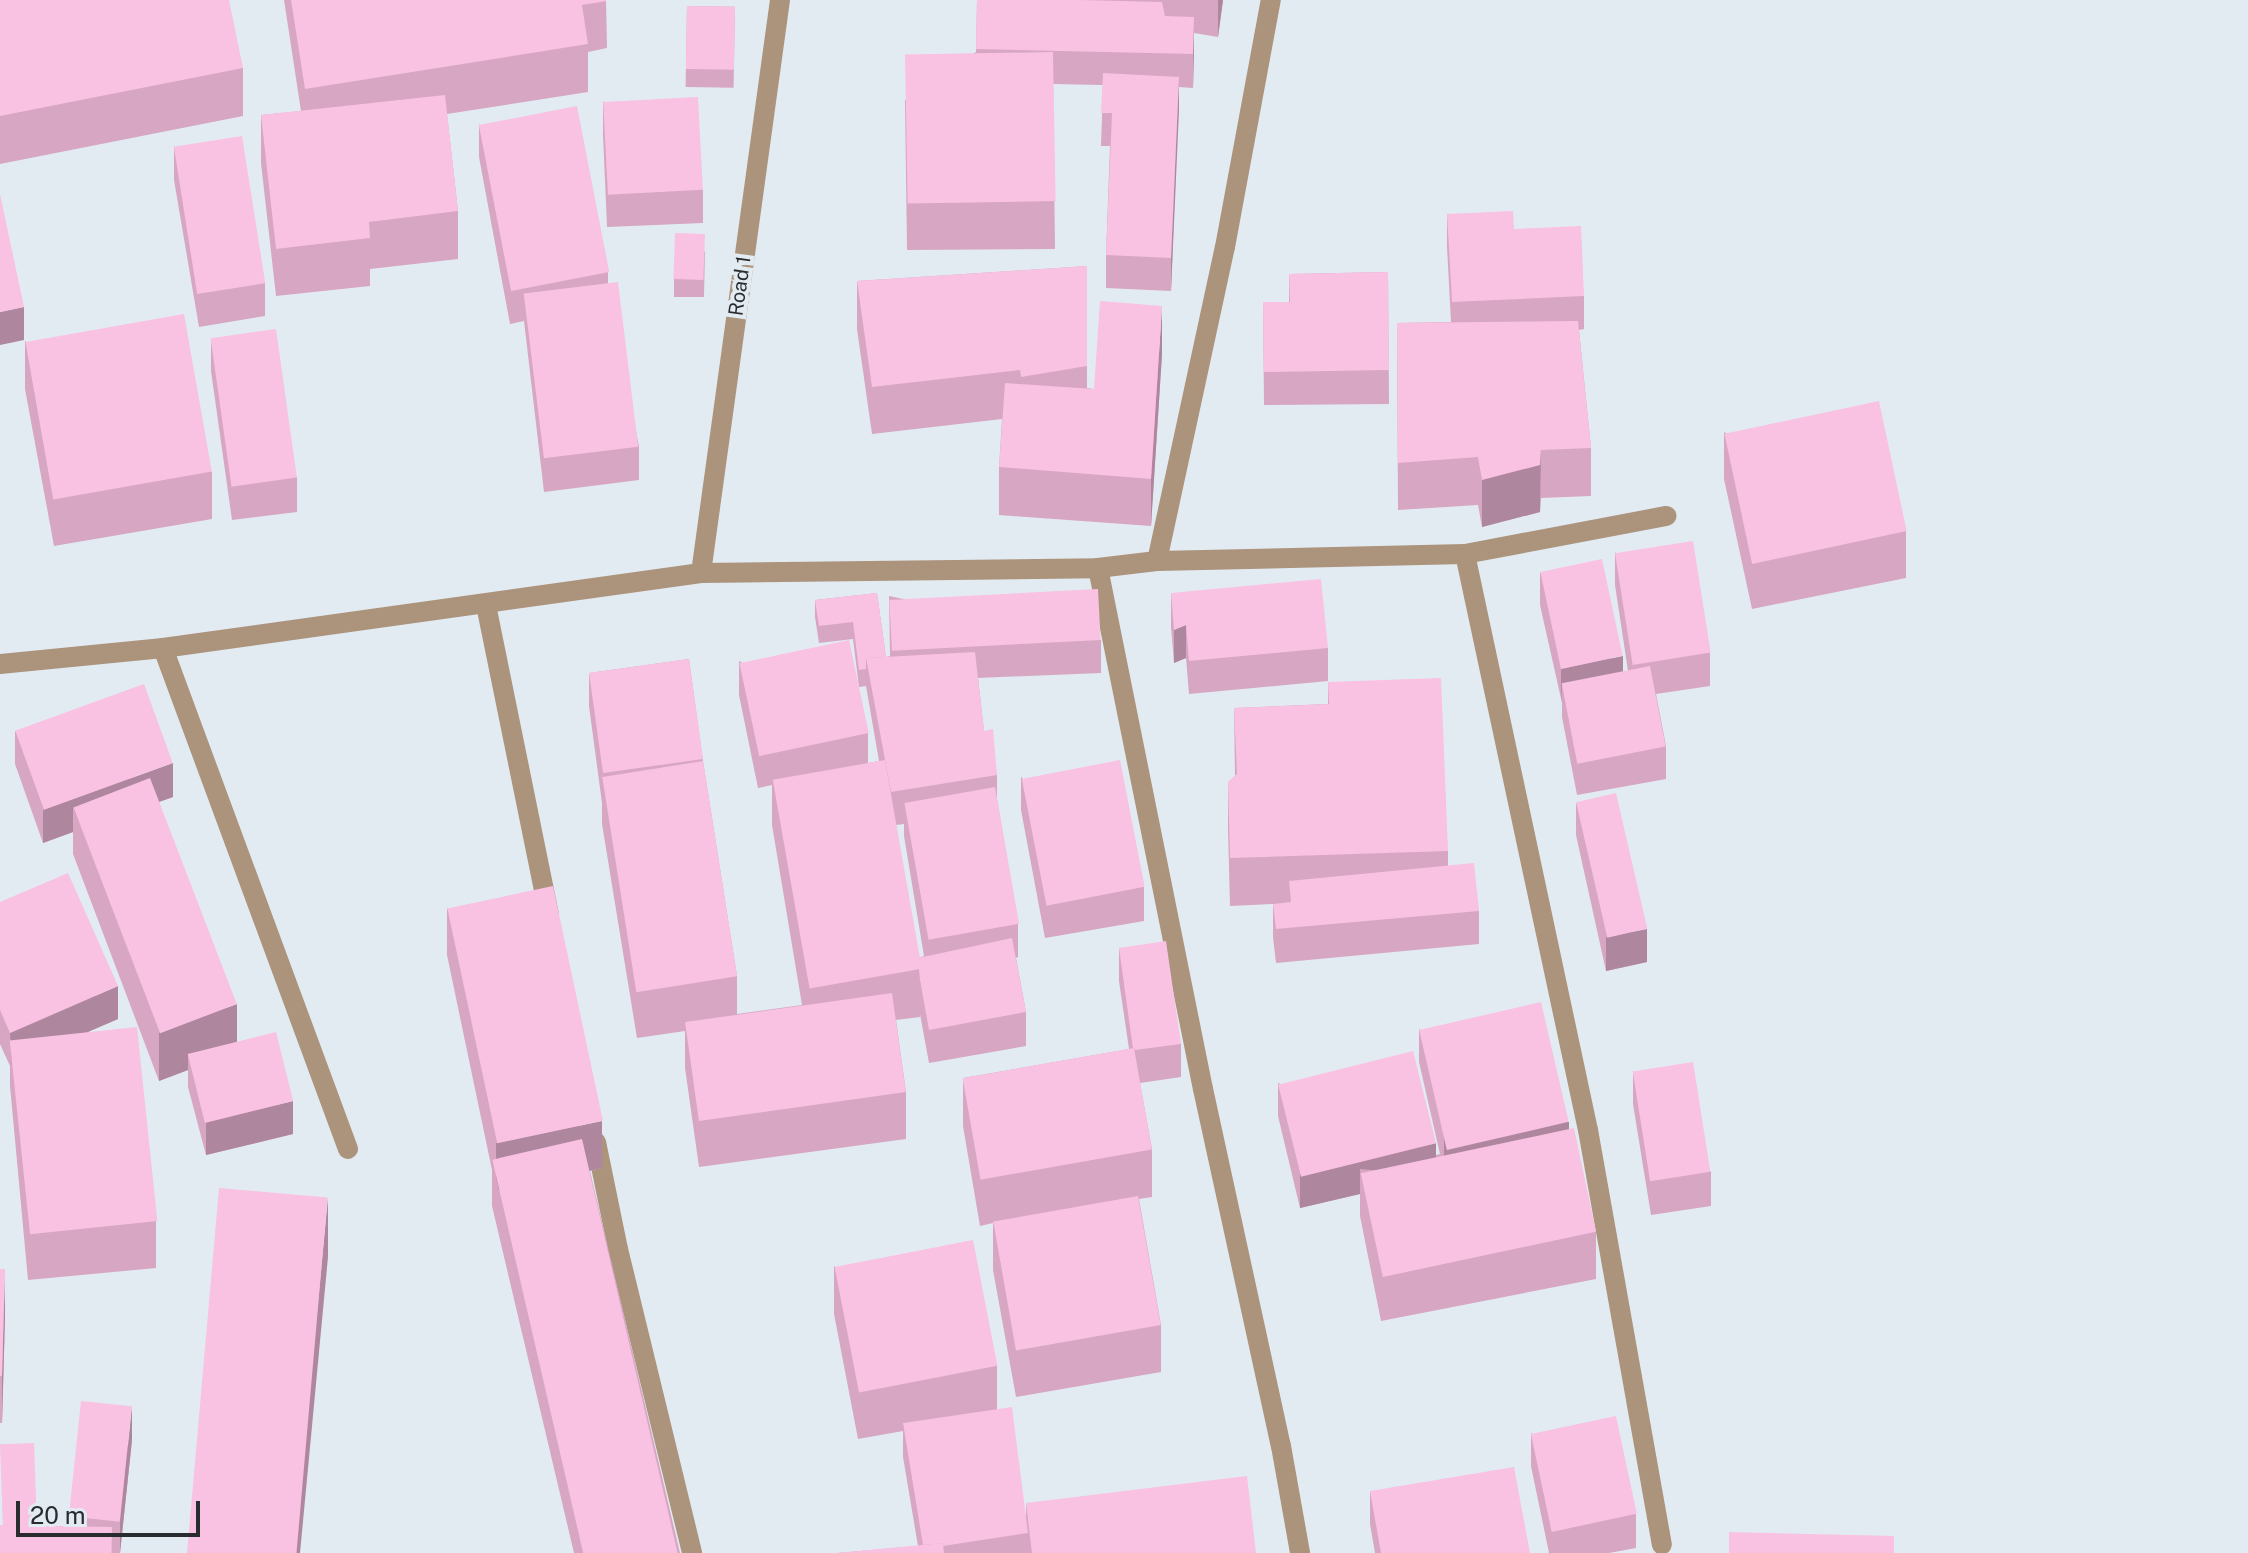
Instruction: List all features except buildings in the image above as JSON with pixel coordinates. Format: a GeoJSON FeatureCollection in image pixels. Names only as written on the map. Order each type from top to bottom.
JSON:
{"type":"FeatureCollection","features":[{"type":"Feature","properties":{"kind":"street","name":"Road 1"},"geometry":{"type":"LineString","coordinates":[[701,573],[780,0]]}},
{"type":"Feature","properties":{"kind":"street"},"geometry":{"type":"LineString","coordinates":[[1157,561],[1225,247],[1271,0]]}},
{"type":"Feature","properties":{"kind":"street"},"geometry":{"type":"LineString","coordinates":[[0,664],[163,648],[701,573],[1098,568],[1157,561],[1465,554],[1666,516]]}},
{"type":"Feature","properties":{"kind":"street"},"geometry":{"type":"LineString","coordinates":[[1465,554],[1588,1130],[1662,1544]]}},
{"type":"Feature","properties":{"kind":"street"},"geometry":{"type":"LineString","coordinates":[[1098,568],[1203,1089],[1281,1446],[1300,1553]]}},
{"type":"Feature","properties":{"kind":"street"},"geometry":{"type":"LineString","coordinates":[[486,605],[553,934]]}},
{"type":"Feature","properties":{"kind":"street"},"geometry":{"type":"LineString","coordinates":[[163,648],[348,1149]]}},
{"type":"Feature","properties":{"kind":"street"},"geometry":{"type":"LineString","coordinates":[[592,1121],[618,1249],[692,1553]]}}]}
